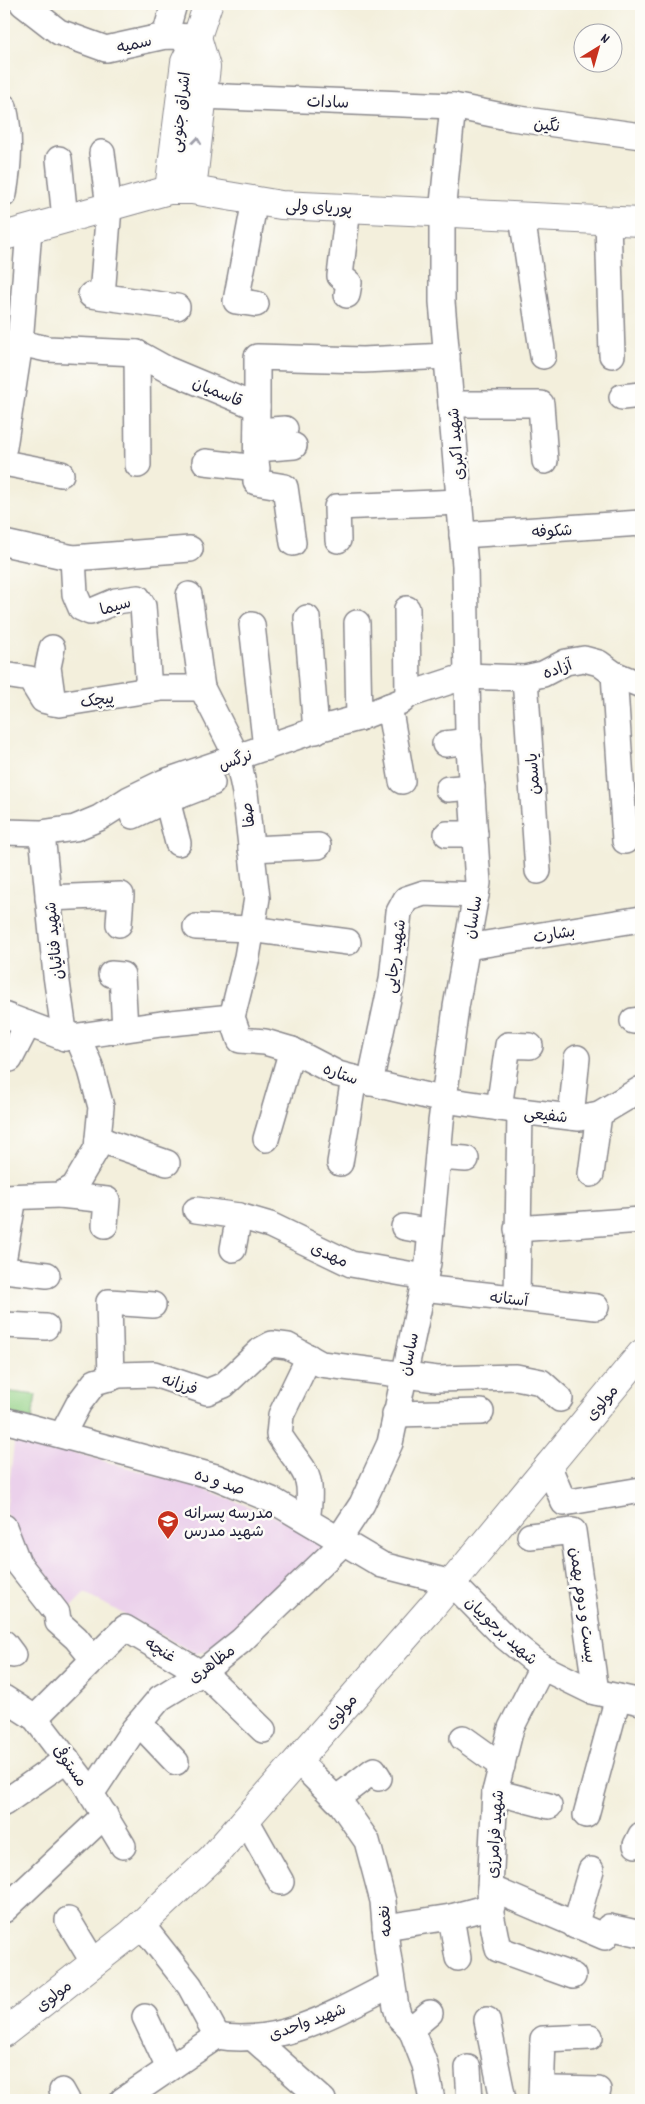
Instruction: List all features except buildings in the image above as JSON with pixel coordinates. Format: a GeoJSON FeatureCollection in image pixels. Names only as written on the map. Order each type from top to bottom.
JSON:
{"type":"FeatureCollection","features":[{"type":"Feature","properties":{"kind":"main road","name":"اشراق جنوبی"},"geometry":{"type":"LineString","coordinates":[[181,190],[185,62],[198,36],[208,4]]}},
{"type":"Feature","properties":{"kind":"main road","name":"اشراق جنوبی"},"geometry":{"type":"LineString","coordinates":[[181,190],[202,96],[206,67],[198,36]]}},
{"type":"Feature","properties":{"kind":"main road","name":"پوریای ولی"},"geometry":{"type":"LineString","coordinates":[[16,233],[109,207],[181,190],[281,205],[641,222]]}},
{"type":"Feature","properties":{"kind":"main road","name":"مولوی"},"geometry":{"type":"LineString","coordinates":[[4,2033],[141,1924],[212,1858],[452,1583],[641,1354]]}},
{"type":"Feature","properties":{"kind":"street","name":"سمیه"},"geometry":{"type":"LineString","coordinates":[[23,4],[59,32],[106,49],[165,36],[198,36]]}},
{"type":"Feature","properties":{"kind":"street"},"geometry":{"type":"LineString","coordinates":[[165,36],[174,4]]}},
{"type":"Feature","properties":{"kind":"street","name":"سادات"},"geometry":{"type":"LineString","coordinates":[[202,96],[454,106]]}},
{"type":"Feature","properties":{"kind":"street","name":"نگین"},"geometry":{"type":"LineString","coordinates":[[454,106],[512,118],[641,136]]}},
{"type":"Feature","properties":{"kind":"street","name":"شهید اکبری"},"geometry":{"type":"LineString","coordinates":[[454,106],[442,213],[442,302],[460,502],[466,676]]}},
{"type":"Feature","properties":{"kind":"street"},"geometry":{"type":"LineString","coordinates":[[4,107],[8,126],[8,168],[4,194]]}},
{"type":"Feature","properties":{"kind":"street"},"geometry":{"type":"LineString","coordinates":[[102,153],[109,207],[96,296],[176,307]]}},
{"type":"Feature","properties":{"kind":"street"},"geometry":{"type":"LineString","coordinates":[[59,160],[65,219]]}},
{"type":"Feature","properties":{"kind":"street"},"geometry":{"type":"LineString","coordinates":[[255,200],[236,301],[256,304]]}},
{"type":"Feature","properties":{"kind":"street"},"geometry":{"type":"LineString","coordinates":[[347,295],[349,283],[340,276],[348,208]]}},
{"type":"Feature","properties":{"kind":"street"},"geometry":{"type":"LineString","coordinates":[[522,217],[543,356]]}},
{"type":"Feature","properties":{"kind":"street"},"geometry":{"type":"LineString","coordinates":[[608,221],[612,355]]}},
{"type":"Feature","properties":{"kind":"street"},"geometry":{"type":"LineString","coordinates":[[4,446],[12,343],[16,233]]}},
{"type":"Feature","properties":{"kind":"street","name":"قاسمیان"},"geometry":{"type":"LineString","coordinates":[[12,343],[47,349],[137,353],[166,369],[257,439]]}},
{"type":"Feature","properties":{"kind":"street"},"geometry":{"type":"LineString","coordinates":[[137,353],[138,465]]}},
{"type":"Feature","properties":{"kind":"street","name":"قاسمیان"},"geometry":{"type":"LineString","coordinates":[[257,439],[258,357],[363,360],[448,356]]}},
{"type":"Feature","properties":{"kind":"street"},"geometry":{"type":"LineString","coordinates":[[452,404],[540,404],[545,461]]}},
{"type":"Feature","properties":{"kind":"street"},"geometry":{"type":"LineString","coordinates":[[205,462],[257,439],[290,438]]}},
{"type":"Feature","properties":{"kind":"street"},"geometry":{"type":"LineString","coordinates":[[257,439],[256,482],[284,487],[293,543]]}},
{"type":"Feature","properties":{"kind":"street"},"geometry":{"type":"LineString","coordinates":[[4,463],[62,474]]}},
{"type":"Feature","properties":{"kind":"street"},"geometry":{"type":"LineString","coordinates":[[338,540],[337,507],[460,502]]}},
{"type":"Feature","properties":{"kind":"street","name":"شکوفه"},"geometry":{"type":"LineString","coordinates":[[462,535],[636,529]]}},
{"type":"Feature","properties":{"kind":"street"},"geometry":{"type":"LineString","coordinates":[[4,543],[73,558],[190,549]]}},
{"type":"Feature","properties":{"kind":"street","name":"سیما"},"geometry":{"type":"LineString","coordinates":[[73,558],[75,594],[81,608],[90,612],[116,601],[138,598],[143,606],[149,690]]}},
{"type":"Feature","properties":{"kind":"street","name":"صفا"},"geometry":{"type":"LineString","coordinates":[[190,595],[202,688],[239,766],[257,898],[236,1029]]}},
{"type":"Feature","properties":{"kind":"street"},"geometry":{"type":"LineString","coordinates":[[402,780],[399,701],[407,609]]}},
{"type":"Feature","properties":{"kind":"street"},"geometry":{"type":"LineString","coordinates":[[307,618],[316,730]]}},
{"type":"Feature","properties":{"kind":"street"},"geometry":{"type":"LineString","coordinates":[[357,623],[359,718]]}},
{"type":"Feature","properties":{"kind":"street"},"geometry":{"type":"LineString","coordinates":[[252,625],[266,748]]}},
{"type":"Feature","properties":{"kind":"street"},"geometry":{"type":"LineString","coordinates":[[4,675],[30,679],[43,700],[53,703],[48,667],[52,648]]}},
{"type":"Feature","properties":{"kind":"street","name":"آزاده"},"geometry":{"type":"LineString","coordinates":[[466,676],[525,678],[543,674],[566,662],[584,659],[599,663],[614,674],[641,685]]}},
{"type":"Feature","properties":{"kind":"street"},"geometry":{"type":"LineString","coordinates":[[614,674],[625,841]]}},
{"type":"Feature","properties":{"kind":"street","name":"نرگس"},"geometry":{"type":"LineString","coordinates":[[4,846],[43,844],[101,833],[239,766],[266,748],[316,730],[359,718],[466,676]]}},
{"type":"Feature","properties":{"kind":"street","name":"ساسان"},"geometry":{"type":"LineString","coordinates":[[342,1540],[362,1504],[390,1443],[403,1374],[428,1263],[444,1100],[466,947],[478,883],[475,834],[460,788],[457,742],[466,676]]}},
{"type":"Feature","properties":{"kind":"street","name":"یاسمن"},"geometry":{"type":"LineString","coordinates":[[525,678],[538,871]]}},
{"type":"Feature","properties":{"kind":"street","name":"پیچک"},"geometry":{"type":"LineString","coordinates":[[53,703],[60,704],[162,688],[202,688]]}},
{"type":"Feature","properties":{"kind":"street","name":"نرگس"},"geometry":{"type":"LineString","coordinates":[[4,832],[41,833],[75,828],[99,818],[129,799],[164,782],[239,766]]}},
{"type":"Feature","properties":{"kind":"street"},"geometry":{"type":"LineString","coordinates":[[167,800],[178,843]]}},
{"type":"Feature","properties":{"kind":"street"},"geometry":{"type":"LineString","coordinates":[[448,834],[475,834]]}},
{"type":"Feature","properties":{"kind":"street","name":"شهید فنائیان"},"geometry":{"type":"LineString","coordinates":[[43,844],[48,898],[71,1038],[90,1066],[101,1107],[97,1148],[74,1187],[60,1195]]}},
{"type":"Feature","properties":{"kind":"street"},"geometry":{"type":"LineString","coordinates":[[251,849],[318,846]]}},
{"type":"Feature","properties":{"kind":"street","name":"شهید رجایی"},"geometry":{"type":"LineString","coordinates":[[340,1163],[392,980],[399,912],[406,899],[424,893],[476,895]]}},
{"type":"Feature","properties":{"kind":"street"},"geometry":{"type":"LineString","coordinates":[[48,898],[121,895],[119,924]]}},
{"type":"Feature","properties":{"kind":"street","name":"بشارت"},"geometry":{"type":"LineString","coordinates":[[466,947],[641,919]]}},
{"type":"Feature","properties":{"kind":"street"},"geometry":{"type":"LineString","coordinates":[[196,927],[251,929],[348,942]]}},
{"type":"Feature","properties":{"kind":"street"},"geometry":{"type":"LineString","coordinates":[[111,974],[122,975],[125,1028]]}},
{"type":"Feature","properties":{"kind":"street"},"geometry":{"type":"LineString","coordinates":[[4,1015],[71,1038]]}},
{"type":"Feature","properties":{"kind":"street"},"geometry":{"type":"LineString","coordinates":[[10,1059],[28,1024]]}},
{"type":"Feature","properties":{"kind":"street","name":"ستاره"},"geometry":{"type":"LineString","coordinates":[[71,1038],[125,1028],[236,1029],[265,1042],[292,1050],[338,1074],[444,1100]]}},
{"type":"Feature","properties":{"kind":"street"},"geometry":{"type":"LineString","coordinates":[[517,1299],[517,1229],[509,1110],[508,1045],[530,1046]]}},
{"type":"Feature","properties":{"kind":"street"},"geometry":{"type":"LineString","coordinates":[[266,1139],[292,1050]]}},
{"type":"Feature","properties":{"kind":"street"},"geometry":{"type":"LineString","coordinates":[[571,1117],[578,1058]]}},
{"type":"Feature","properties":{"kind":"street","name":"شفیعی"},"geometry":{"type":"LineString","coordinates":[[444,1100],[579,1118],[599,1114],[641,1089]]}},
{"type":"Feature","properties":{"kind":"street"},"geometry":{"type":"LineString","coordinates":[[591,1174],[599,1114]]}},
{"type":"Feature","properties":{"kind":"street"},"geometry":{"type":"LineString","coordinates":[[98,1139],[167,1163]]}},
{"type":"Feature","properties":{"kind":"street"},"geometry":{"type":"LineString","coordinates":[[438,1157],[466,1159]]}},
{"type":"Feature","properties":{"kind":"street"},"geometry":{"type":"LineString","coordinates":[[4,1256],[9,1197],[60,1195],[107,1200],[105,1224]]}},
{"type":"Feature","properties":{"kind":"street","name":"مهدی"},"geometry":{"type":"LineString","coordinates":[[196,1210],[239,1216],[270,1225],[352,1264],[423,1282]]}},
{"type":"Feature","properties":{"kind":"street"},"geometry":{"type":"LineString","coordinates":[[232,1250],[239,1216]]}},
{"type":"Feature","properties":{"kind":"street"},"geometry":{"type":"LineString","coordinates":[[517,1229],[641,1220]]}},
{"type":"Feature","properties":{"kind":"street"},"geometry":{"type":"LineString","coordinates":[[404,1227],[431,1232]]}},
{"type":"Feature","properties":{"kind":"street"},"geometry":{"type":"LineString","coordinates":[[4,1270],[47,1275]]}},
{"type":"Feature","properties":{"kind":"street","name":"آستانه"},"geometry":{"type":"LineString","coordinates":[[423,1282],[517,1299],[596,1307]]}},
{"type":"Feature","properties":{"kind":"street"},"geometry":{"type":"LineString","coordinates":[[111,1378],[109,1302],[153,1305]]}},
{"type":"Feature","properties":{"kind":"street"},"geometry":{"type":"LineString","coordinates":[[4,1325],[46,1327]]}},
{"type":"Feature","properties":{"kind":"street","name":"فرزانه"},"geometry":{"type":"LineString","coordinates":[[62,1435],[79,1403],[95,1382],[119,1375],[154,1374],[207,1392],[224,1385],[261,1350],[272,1344],[288,1346],[321,1364],[437,1380],[516,1377],[541,1382],[560,1399]]}},
{"type":"Feature","properties":{"kind":"street"},"geometry":{"type":"LineString","coordinates":[[307,1520],[311,1494],[308,1476],[279,1435],[273,1417],[280,1415],[309,1357]]}},
{"type":"Feature","properties":{"kind":"street"},"geometry":{"type":"LineString","coordinates":[[395,1414],[482,1412]]}},
{"type":"Feature","properties":{"kind":"street","name":"صد و ده"},"geometry":{"type":"LineString","coordinates":[[4,1425],[62,1435],[216,1477],[272,1500],[382,1565],[452,1583]]}},
{"type":"Feature","properties":{"kind":"street"},"geometry":{"type":"LineString","coordinates":[[548,1465],[564,1503],[641,1490]]}},
{"type":"Feature","properties":{"kind":"street"},"geometry":{"type":"LineString","coordinates":[[4,1527],[18,1563],[57,1613],[58,1622],[76,1638],[93,1659],[36,1718]]}},
{"type":"Feature","properties":{"kind":"street","name":"بیست و دوم بهمن"},"geometry":{"type":"LineString","coordinates":[[530,1536],[573,1531],[618,1697]]}},
{"type":"Feature","properties":{"kind":"street","name":"مظاهری"},"geometry":{"type":"LineString","coordinates":[[91,1794],[139,1723],[160,1698],[201,1673],[242,1641],[342,1540]]}},
{"type":"Feature","properties":{"kind":"street","name":"شهید برجوییان"},"geometry":{"type":"LineString","coordinates":[[452,1583],[505,1637],[542,1667],[618,1697]]}},
{"type":"Feature","properties":{"kind":"street","name":"غنچه"},"geometry":{"type":"LineString","coordinates":[[93,1659],[125,1628],[201,1673],[263,1730]]}},
{"type":"Feature","properties":{"kind":"street","name":"شهید فرامرزی"},"geometry":{"type":"LineString","coordinates":[[542,1667],[511,1728],[495,1792],[491,1897],[498,1949],[573,1976]]}},
{"type":"Feature","properties":{"kind":"street"},"geometry":{"type":"LineString","coordinates":[[586,1815],[618,1697]]}},
{"type":"Feature","properties":{"kind":"street","name":"مستوفی"},"geometry":{"type":"LineString","coordinates":[[4,1698],[36,1718],[68,1759],[106,1815],[123,1846]]}},
{"type":"Feature","properties":{"kind":"street"},"geometry":{"type":"LineString","coordinates":[[139,1723],[176,1762]]}},
{"type":"Feature","properties":{"kind":"street"},"geometry":{"type":"LineString","coordinates":[[462,1738],[502,1766]]}},
{"type":"Feature","properties":{"kind":"street"},"geometry":{"type":"LineString","coordinates":[[7,1793],[68,1759]]}},
{"type":"Feature","properties":{"kind":"street","name":"نغمه"},"geometry":{"type":"LineString","coordinates":[[297,1760],[336,1799],[367,1841],[383,1901],[392,1984],[399,2018],[421,2021],[432,2100]]}},
{"type":"Feature","properties":{"kind":"street"},"geometry":{"type":"LineString","coordinates":[[336,1799],[374,1770],[378,1778]]}},
{"type":"Feature","properties":{"kind":"street"},"geometry":{"type":"LineString","coordinates":[[495,1792],[549,1806]]}},
{"type":"Feature","properties":{"kind":"street"},"geometry":{"type":"LineString","coordinates":[[4,1910],[106,1815]]}},
{"type":"Feature","properties":{"kind":"street"},"geometry":{"type":"LineString","coordinates":[[246,1820],[281,1882]]}},
{"type":"Feature","properties":{"kind":"street"},"geometry":{"type":"LineString","coordinates":[[576,1926],[592,1870]]}},
{"type":"Feature","properties":{"kind":"street"},"geometry":{"type":"LineString","coordinates":[[386,1927],[451,1917],[491,1897],[605,1937],[609,1927],[641,1934]]}},
{"type":"Feature","properties":{"kind":"street"},"geometry":{"type":"LineString","coordinates":[[451,1917],[458,1958]]}},
{"type":"Feature","properties":{"kind":"street"},"geometry":{"type":"LineString","coordinates":[[68,1920],[94,1963]]}},
{"type":"Feature","properties":{"kind":"street"},"geometry":{"type":"LineString","coordinates":[[123,2100],[151,2092],[170,2068],[217,2036],[190,1986],[141,1924]]}},
{"type":"Feature","properties":{"kind":"street","name":"شهید واحدی"},"geometry":{"type":"LineString","coordinates":[[217,2036],[232,2039],[270,2037],[348,2007],[392,1984]]}},
{"type":"Feature","properties":{"kind":"street"},"geometry":{"type":"LineString","coordinates":[[145,2017],[170,2068]]}},
{"type":"Feature","properties":{"kind":"street"},"geometry":{"type":"LineString","coordinates":[[486,2020],[498,2100],[546,2098],[554,2089],[598,2090]]}},
{"type":"Feature","properties":{"kind":"street"},"geometry":{"type":"LineString","coordinates":[[546,2098],[543,2039],[590,2037]]}},
{"type":"Feature","properties":{"kind":"street"},"geometry":{"type":"LineString","coordinates":[[253,2038],[323,2100]]}},
{"type":"Feature","properties":{"kind":"street"},"geometry":{"type":"LineString","coordinates":[[468,2068],[470,2100]]}},
{"type":"Feature","properties":{"kind":"shaded area","name":"مدرسه پسرانه شهید مدرس"},"geometry":{"type":"Polygon","coordinates":[[[15,1436],[207,1490],[313,1532],[323,1549],[225,1642],[196,1654],[85,1593],[66,1612],[26,1561],[6,1512],[15,1436]]]}},
{"type":"Feature","properties":{"kind":"green space"},"geometry":{"type":"Polygon","coordinates":[[[4,1391],[36,1395],[32,1419],[4,1414],[4,1391]]]}},
{"type":"Feature","properties":{"kind":"place","name":"مدرسه پسرانه شهید مدرس"},"geometry":{"type":"Point","coordinates":[168,1540]}}]}
